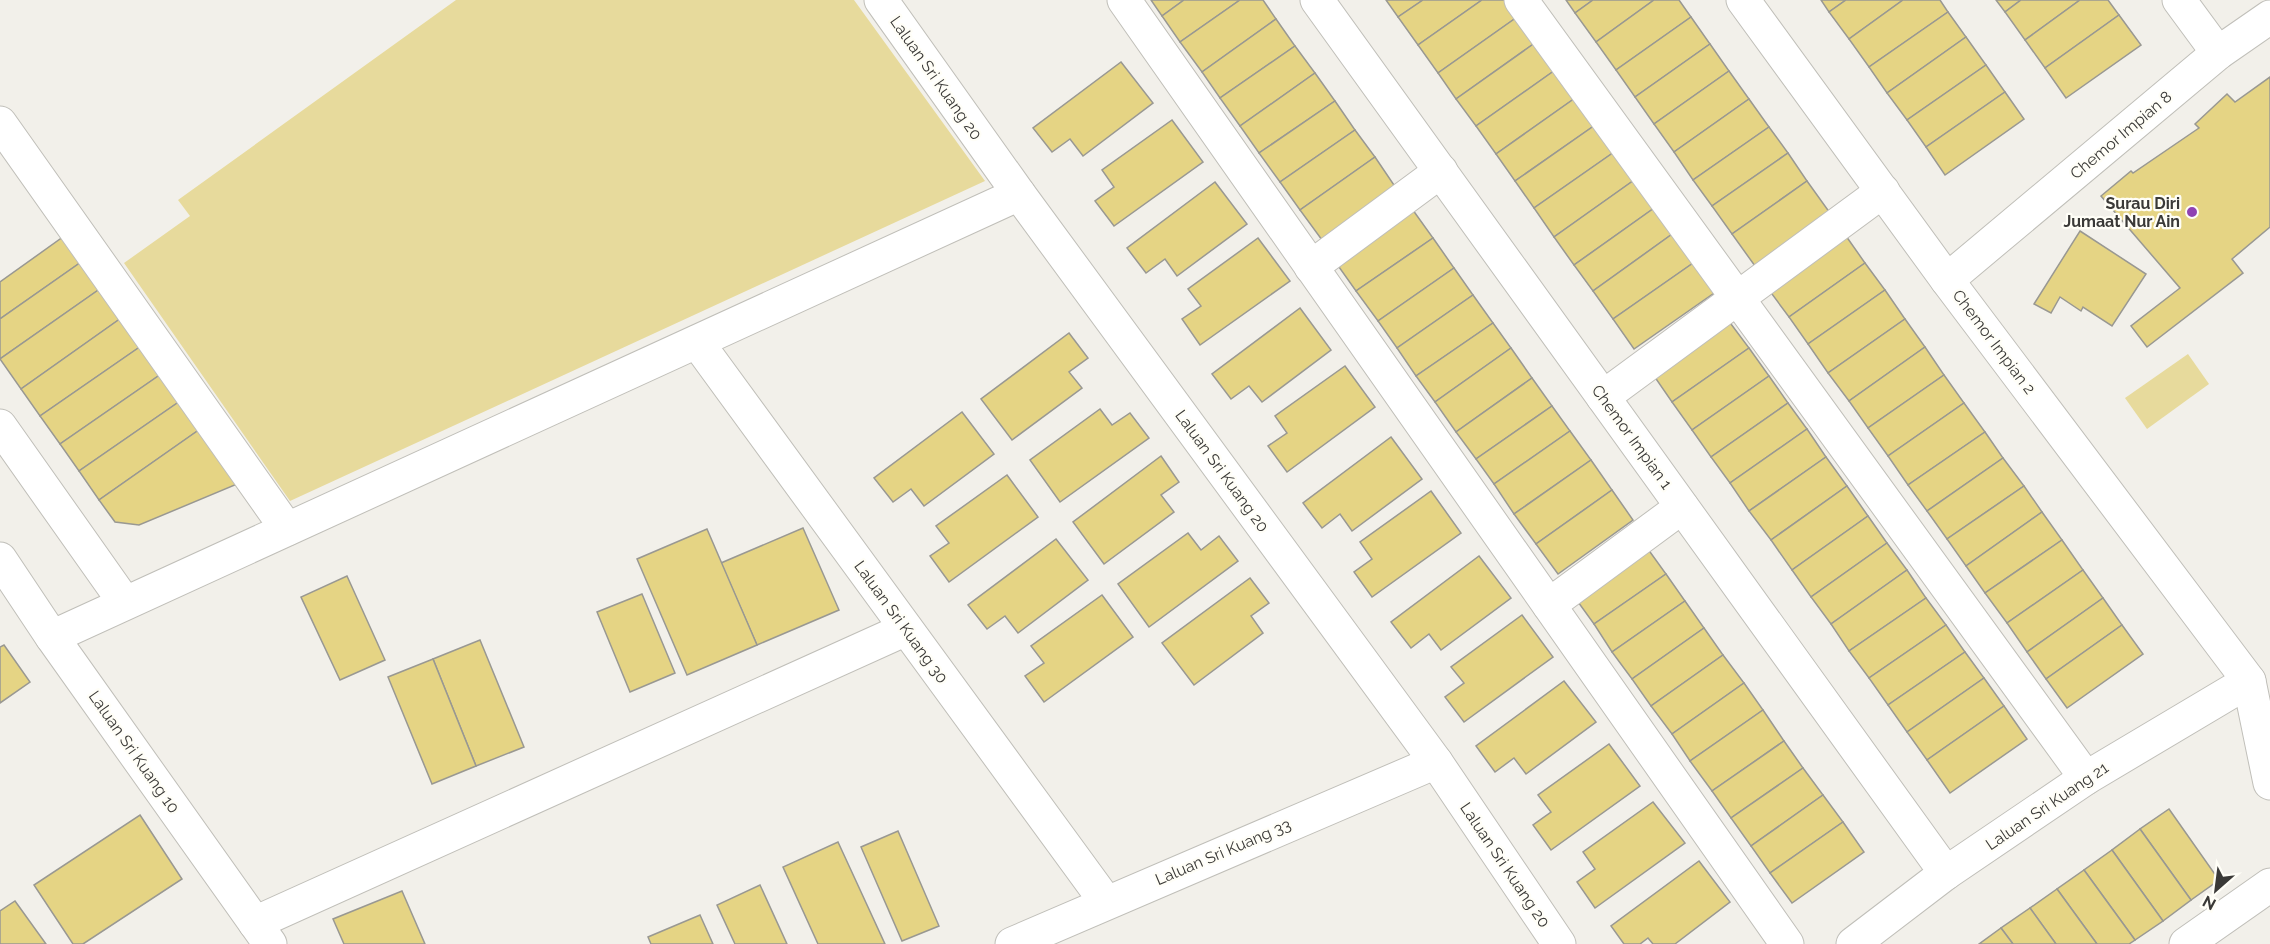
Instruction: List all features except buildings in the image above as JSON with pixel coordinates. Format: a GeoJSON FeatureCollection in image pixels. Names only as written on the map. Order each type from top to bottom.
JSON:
{"type":"FeatureCollection","features":[{"type":"Feature","properties":{"kind":"street","name":"Laluan Sri Kuang 20"},"geometry":{"type":"LineString","coordinates":[[881,0],[1019,194],[1436,762],[1559,944]]}},
{"type":"Feature","properties":{"kind":"street"},"geometry":{"type":"LineString","coordinates":[[1124,0],[1787,944]]}},
{"type":"Feature","properties":{"kind":"street","name":"Chemor Impian 1"},"geometry":{"type":"LineString","coordinates":[[1317,0],[1946,873]]}},
{"type":"Feature","properties":{"kind":"street"},"geometry":{"type":"LineString","coordinates":[[1521,0],[2086,778]]}},
{"type":"Feature","properties":{"kind":"street","name":"Chemor Impian 2"},"geometry":{"type":"LineString","coordinates":[[1743,0],[1947,280],[2248,681]]}},
{"type":"Feature","properties":{"kind":"street"},"geometry":{"type":"LineString","coordinates":[[2179,0],[2218,53]]}},
{"type":"Feature","properties":{"kind":"street","name":"Chemor Impian 8"},"geometry":{"type":"LineString","coordinates":[[1947,280],[2218,53],[2270,16]]}},
{"type":"Feature","properties":{"kind":"street"},"geometry":{"type":"LineString","coordinates":[[0,123],[287,529]]}},
{"type":"Feature","properties":{"kind":"street"},"geometry":{"type":"LineString","coordinates":[[1311,267],[1441,171]]}},
{"type":"Feature","properties":{"kind":"street"},"geometry":{"type":"LineString","coordinates":[[1603,397],[1883,191]]}},
{"type":"Feature","properties":{"kind":"street"},"geometry":{"type":"LineString","coordinates":[[52,637],[1019,194]]}},
{"type":"Feature","properties":{"kind":"street","name":"Laluan Sri Kuang 30"},"geometry":{"type":"LineString","coordinates":[[697,342],[1106,902]]}},
{"type":"Feature","properties":{"kind":"street"},"geometry":{"type":"LineString","coordinates":[[0,426],[125,603]]}},
{"type":"Feature","properties":{"kind":"street"},"geometry":{"type":"LineString","coordinates":[[1549,605],[1682,507]]}},
{"type":"Feature","properties":{"kind":"street","name":"Laluan Sri Kuang 10"},"geometry":{"type":"LineString","coordinates":[[0,559],[52,637],[262,933]]}},
{"type":"Feature","properties":{"kind":"street"},"geometry":{"type":"LineString","coordinates":[[262,933],[906,629]]}},
{"type":"Feature","properties":{"kind":"street"},"geometry":{"type":"LineString","coordinates":[[2248,681],[2270,783]]}},
{"type":"Feature","properties":{"kind":"street","name":"Laluan Sri Kuang 21"},"geometry":{"type":"LineString","coordinates":[[1853,944],[1946,873],[2086,778],[2248,681]]}},
{"type":"Feature","properties":{"kind":"street","name":"Laluan Sri Kuang 33"},"geometry":{"type":"LineString","coordinates":[[1012,944],[1436,762]]}},
{"type":"Feature","properties":{"kind":"street"},"geometry":{"type":"LineString","coordinates":[[2186,944],[2270,885]]}},
{"type":"Feature","properties":{"kind":"shaded area"},"geometry":{"type":"Polygon","coordinates":[[[456,0],[854,0],[985,181],[290,501],[124,263],[190,216],[178,200],[456,0]]]}},
{"type":"Feature","properties":{"kind":"shaded area"},"geometry":{"type":"Polygon","coordinates":[[[2188,354],[2209,384],[2147,429],[2125,398],[2188,354]]]}},
{"type":"Feature","properties":{"kind":"place","name":"Surau Diri Jumaat Nur Ain"},"geometry":{"type":"Point","coordinates":[2192,212]}}]}
